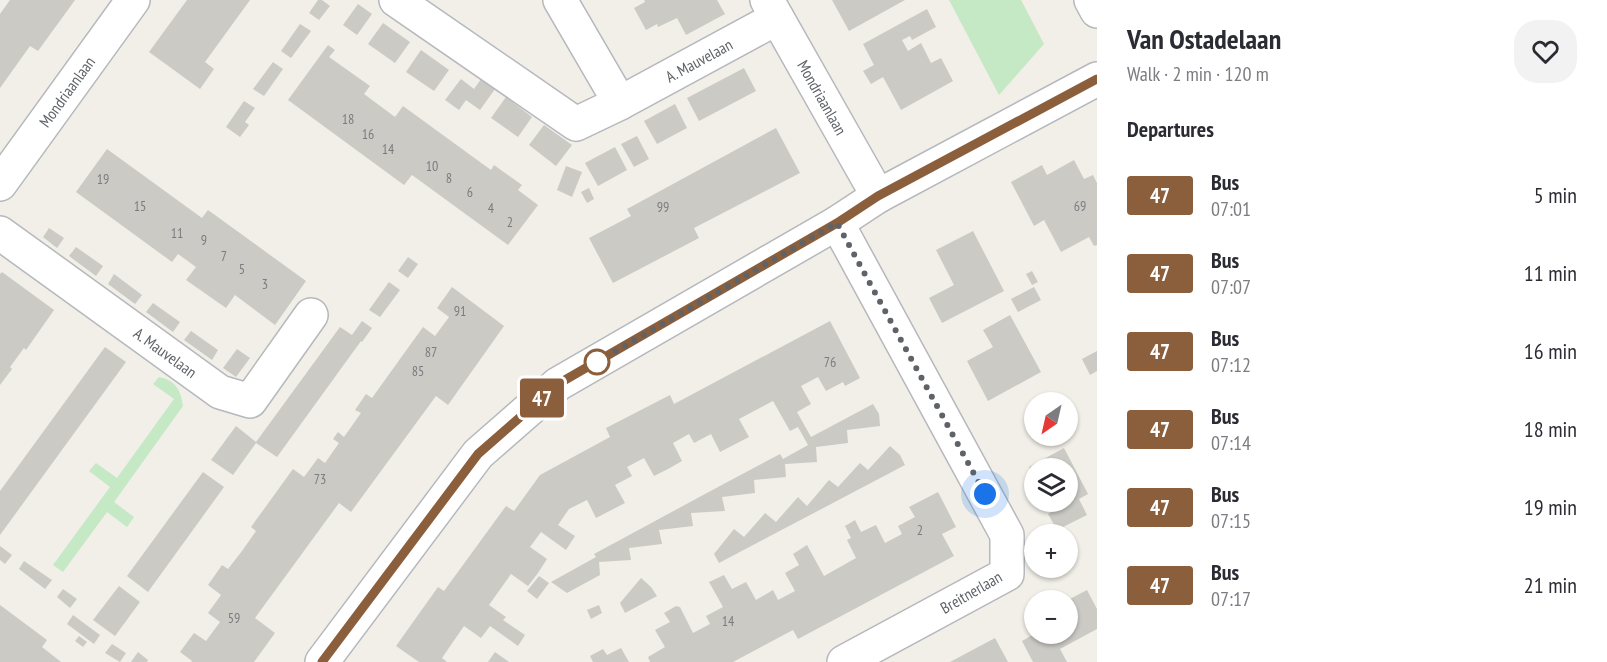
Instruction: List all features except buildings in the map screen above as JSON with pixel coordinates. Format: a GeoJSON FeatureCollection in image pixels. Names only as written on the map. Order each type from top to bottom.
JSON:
{"type":"FeatureCollection","features":[{"type":"Feature","properties":{"kind":"street","name":"Mondriaanlaan"},"geometry":{"type":"LineString","coordinates":[[0,184],[133,0]]}},
{"type":"Feature","properties":{"kind":"street","name":"A. Mauvelaan"},"geometry":{"type":"LineString","coordinates":[[396,0],[576,124],[620,103],[772,9]]}},
{"type":"Feature","properties":{"kind":"street"},"geometry":{"type":"LineString","coordinates":[[560,0],[620,103]]}},
{"type":"Feature","properties":{"kind":"street"},"geometry":{"type":"LineString","coordinates":[[1091,0],[1097,11]]}},
{"type":"Feature","properties":{"kind":"street","name":"Mondriaanlaan"},"geometry":{"type":"LineString","coordinates":[[772,9],[878,196]]}},
{"type":"Feature","properties":{"kind":"street"},"geometry":{"type":"LineString","coordinates":[[322,662],[478,454],[558,384],[837,223],[878,196],[1097,79]]}},
{"type":"Feature","properties":{"kind":"street","name":"Breitnerlaan"},"geometry":{"type":"LineString","coordinates":[[837,223],[1007,536],[1007,574],[844,662]]}},
{"type":"Feature","properties":{"kind":"street","name":"A. Mauvelaan"},"geometry":{"type":"LineString","coordinates":[[0,233],[220,392],[250,401],[311,315]]}},
{"type":"Feature","properties":{"kind":"green space"},"geometry":{"type":"Polygon","coordinates":[[[949,0],[1021,0],[1044,44],[999,95],[949,0]]]}},
{"type":"Feature","properties":{"kind":"green space"},"geometry":{"type":"Polygon","coordinates":[[[159,377],[173,383],[181,395],[183,406],[114,502],[134,517],[127,527],[107,512],[63,572],[53,565],[110,487],[89,471],[96,463],[117,478],[174,399],[153,384],[159,377]]]}},
{"type":"Feature","properties":{"kind":"bus line","name":"47"},"geometry":{"type":"LineString","coordinates":[[322,662],[478,454],[558,384],[837,223],[878,196],[1097,79]]}},
{"type":"Feature","properties":{"kind":"route"},"geometry":{"type":"LineString","coordinates":[[597,362],[837,223],[985,494]]}}]}
